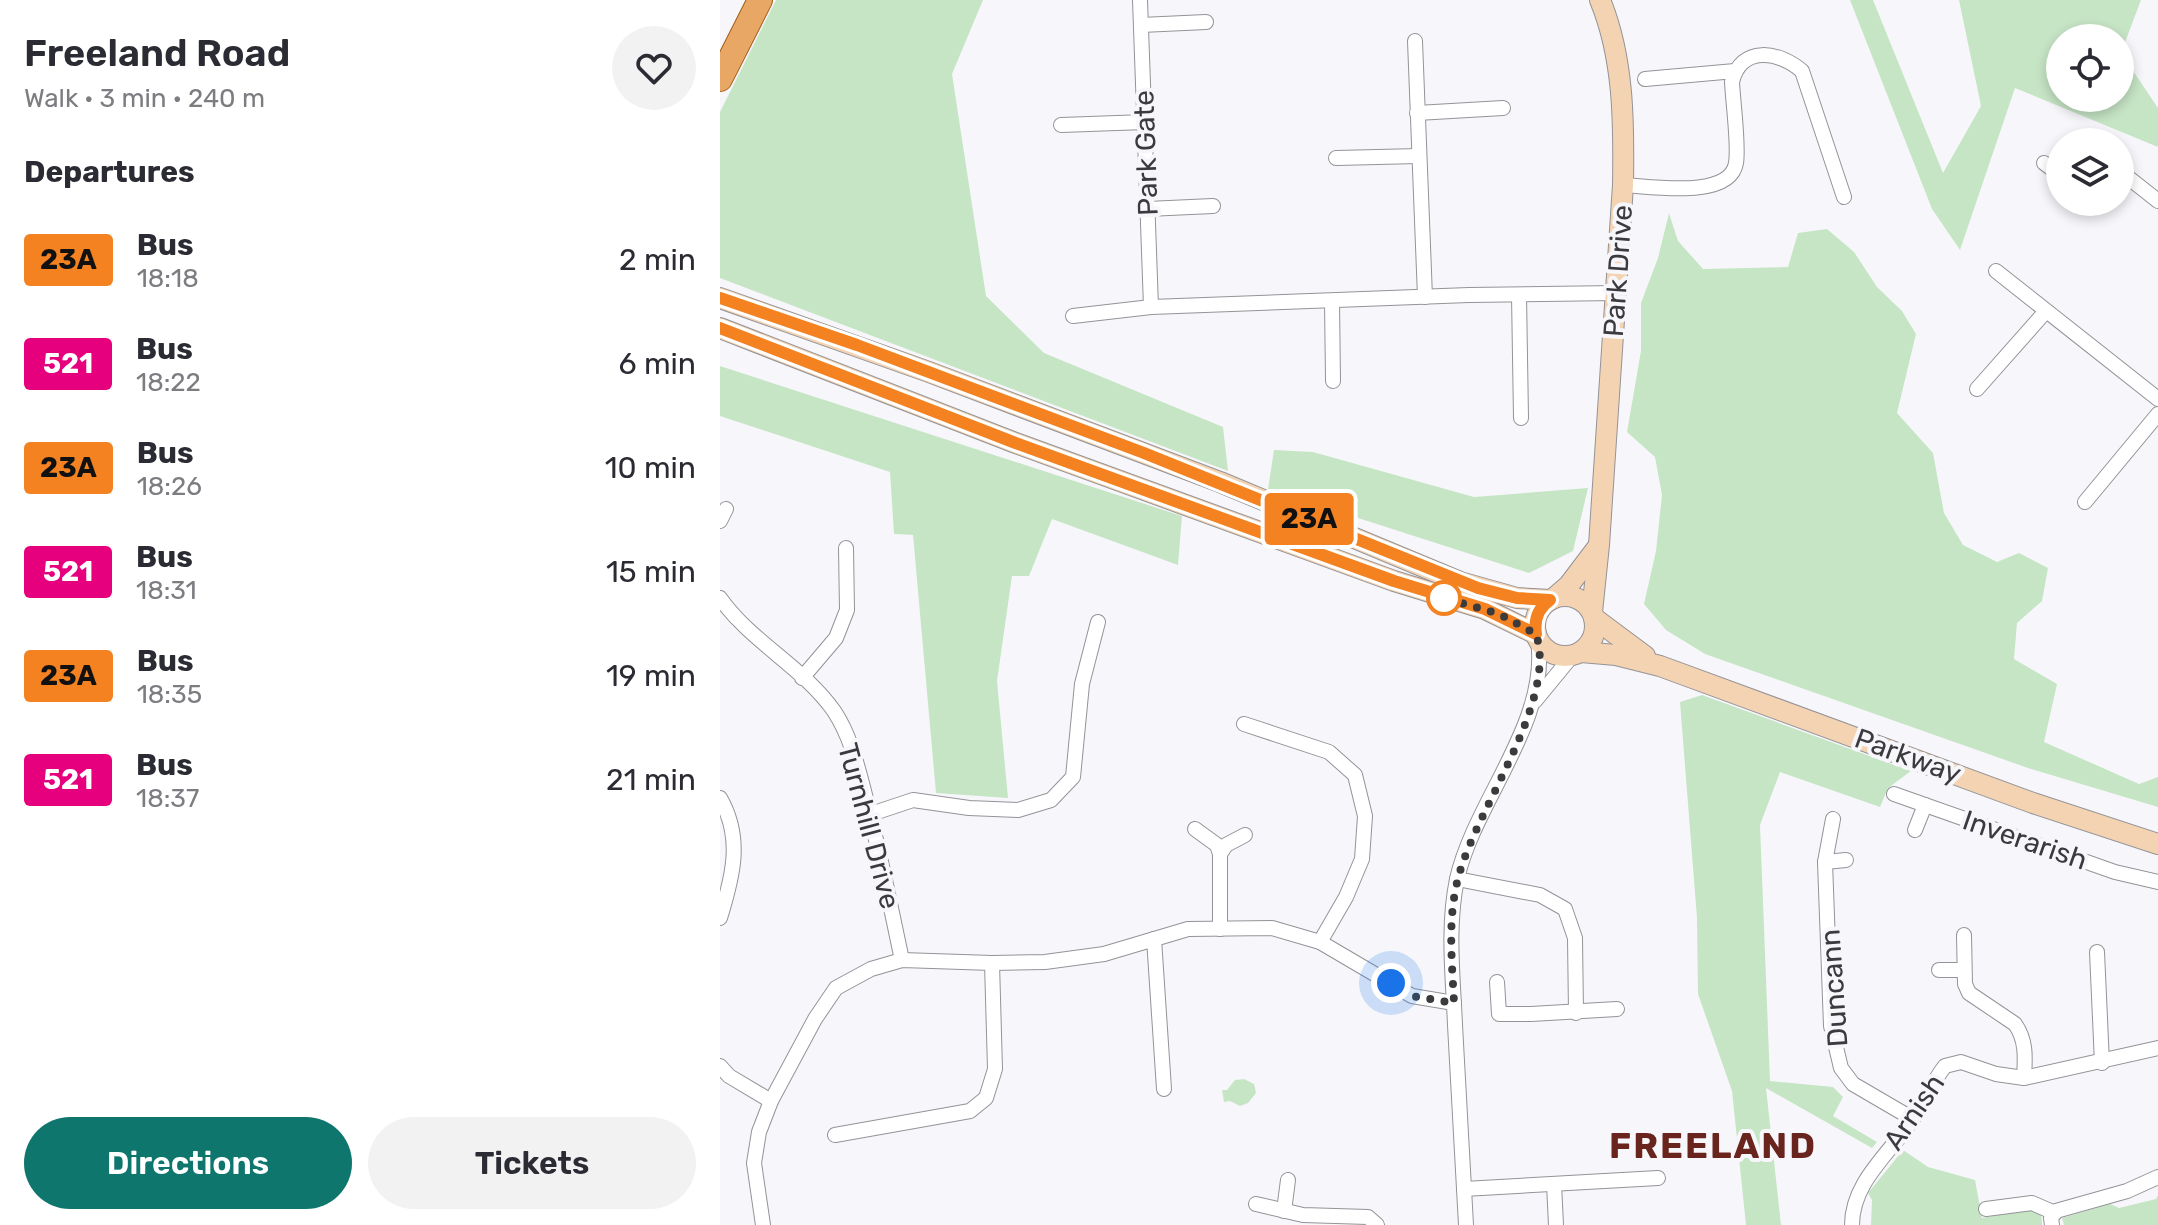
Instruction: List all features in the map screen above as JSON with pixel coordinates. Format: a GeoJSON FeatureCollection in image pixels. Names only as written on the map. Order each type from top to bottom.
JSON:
{"type":"FeatureCollection","features":[{"type":"Feature","properties":{"kind":"main road"},"geometry":{"type":"LineString","coordinates":[[720,79],[760,0]]}},
{"type":"Feature","properties":{"kind":"street","name":"Park Gate"},"geometry":{"type":"LineString","coordinates":[[1140,0],[1151,307]]}},
{"type":"Feature","properties":{"kind":"street","name":"Park Drive"},"geometry":{"type":"LineString","coordinates":[[1593,615],[1617,293],[1624,130],[1614,48],[1600,0]]}},
{"type":"Feature","properties":{"kind":"street"},"geometry":{"type":"LineString","coordinates":[[1141,25],[1206,22]]}},
{"type":"Feature","properties":{"kind":"street"},"geometry":{"type":"LineString","coordinates":[[1415,41],[1425,297]]}},
{"type":"Feature","properties":{"kind":"street"},"geometry":{"type":"LineString","coordinates":[[1623,185],[1708,188],[1727,179],[1736,165],[1732,82],[1735,71],[1744,61],[1757,56],[1775,55],[1789,59],[1802,71],[1844,197]]}},
{"type":"Feature","properties":{"kind":"street"},"geometry":{"type":"LineString","coordinates":[[1645,79],[1735,71]]}},
{"type":"Feature","properties":{"kind":"street"},"geometry":{"type":"LineString","coordinates":[[1417,113],[1503,108]]}},
{"type":"Feature","properties":{"kind":"street"},"geometry":{"type":"LineString","coordinates":[[1061,125],[1145,122]]}},
{"type":"Feature","properties":{"kind":"street"},"geometry":{"type":"LineString","coordinates":[[1336,158],[1419,156]]}},
{"type":"Feature","properties":{"kind":"street"},"geometry":{"type":"LineString","coordinates":[[2134,182],[2158,201]]}},
{"type":"Feature","properties":{"kind":"street"},"geometry":{"type":"LineString","coordinates":[[1147,209],[1213,206]]}},
{"type":"Feature","properties":{"kind":"street"},"geometry":{"type":"LineString","coordinates":[[1996,271],[2158,399]]}},
{"type":"Feature","properties":{"kind":"street"},"geometry":{"type":"LineString","coordinates":[[1073,316],[1151,307],[1617,293]]}},
{"type":"Feature","properties":{"kind":"street"},"geometry":{"type":"LineString","coordinates":[[1519,295],[1521,418]]}},
{"type":"Feature","properties":{"kind":"street"},"geometry":{"type":"LineString","coordinates":[[720,298],[886,356],[1220,482],[1478,588],[1517,598],[1575,598],[1583,602],[1593,615],[1593,637],[1530,707]]}},
{"type":"Feature","properties":{"kind":"street"},"geometry":{"type":"LineString","coordinates":[[1332,301],[1333,381]]}},
{"type":"Feature","properties":{"kind":"street"},"geometry":{"type":"LineString","coordinates":[[1977,389],[2046,311]]}},
{"type":"Feature","properties":{"kind":"street"},"geometry":{"type":"LineString","coordinates":[[720,328],[1013,442],[1394,581],[1485,609],[1537,637],[1553,654],[1577,654]]}},
{"type":"Feature","properties":{"kind":"street"},"geometry":{"type":"LineString","coordinates":[[2085,502],[2158,414]]}},
{"type":"Feature","properties":{"kind":"street"},"geometry":{"type":"LineString","coordinates":[[1466,1225],[1450,935],[1457,879],[1467,848],[1530,707],[1539,674],[1535,620],[1539,611],[1569,585],[1599,545]]}},
{"type":"Feature","properties":{"kind":"street"},"geometry":{"type":"LineString","coordinates":[[802,678],[836,638],[847,610],[846,548]]}},
{"type":"Feature","properties":{"kind":"street","name":"Turnhill Drive"},"geometry":{"type":"LineString","coordinates":[[720,598],[732,616],[802,678],[833,711],[852,746],[871,814],[902,960]]}},
{"type":"Feature","properties":{"kind":"street","name":"Parkway"},"geometry":{"type":"LineString","coordinates":[[1593,615],[1631,648],[1660,666]]}},
{"type":"Feature","properties":{"kind":"street"},"geometry":{"type":"LineString","coordinates":[[871,814],[913,800],[969,808],[1018,810],[1051,800],[1073,777],[1082,684],[1098,622]]}},
{"type":"Feature","properties":{"kind":"street","name":"Parkway"},"geometry":{"type":"LineString","coordinates":[[1577,654],[1616,655],[1660,666],[2033,803],[2158,844]]}},
{"type":"Feature","properties":{"kind":"street"},"geometry":{"type":"LineString","coordinates":[[1244,724],[1329,752],[1355,775],[1365,816],[1362,859],[1346,897],[1320,942]]}},
{"type":"Feature","properties":{"kind":"street","name":"Inverarish"},"geometry":{"type":"LineString","coordinates":[[1894,794],[2115,872],[2158,882]]}},
{"type":"Feature","properties":{"kind":"street"},"geometry":{"type":"LineString","coordinates":[[720,798],[729,814],[735,853],[720,918]]}},
{"type":"Feature","properties":{"kind":"street"},"geometry":{"type":"LineString","coordinates":[[1915,830],[1925,805]]}},
{"type":"Feature","properties":{"kind":"street","name":"Duncann"},"geometry":{"type":"LineString","coordinates":[[1833,819],[1825,862],[1831,1026],[1841,1068],[1853,1084],[1913,1119]]}},
{"type":"Feature","properties":{"kind":"street"},"geometry":{"type":"LineString","coordinates":[[1195,829],[1217,845],[1220,854],[1220,929]]}},
{"type":"Feature","properties":{"kind":"street"},"geometry":{"type":"LineString","coordinates":[[1220,854],[1226,845],[1245,835]]}},
{"type":"Feature","properties":{"kind":"street"},"geometry":{"type":"LineString","coordinates":[[1825,862],[1846,860]]}},
{"type":"Feature","properties":{"kind":"street"},"geometry":{"type":"LineString","coordinates":[[1457,879],[1540,895],[1565,909],[1575,938],[1576,1013]]}},
{"type":"Feature","properties":{"kind":"street"},"geometry":{"type":"LineString","coordinates":[[761,1225],[754,1163],[759,1132],[771,1101],[815,1019],[836,988],[871,969],[902,960],[1045,962],[1104,954],[1188,929],[1272,928],[1320,942],[1412,996],[1454,1003]]}},
{"type":"Feature","properties":{"kind":"street"},"geometry":{"type":"LineString","coordinates":[[1964,935],[1965,984],[1969,993],[2021,1031],[2025,1050],[2024,1078]]}},
{"type":"Feature","properties":{"kind":"street"},"geometry":{"type":"LineString","coordinates":[[1154,939],[1164,1089]]}},
{"type":"Feature","properties":{"kind":"street"},"geometry":{"type":"LineString","coordinates":[[2097,952],[2102,1063]]}},
{"type":"Feature","properties":{"kind":"street"},"geometry":{"type":"LineString","coordinates":[[835,1135],[970,1111],[986,1098],[995,1069],[992,963]]}},
{"type":"Feature","properties":{"kind":"street"},"geometry":{"type":"LineString","coordinates":[[1939,970],[1964,970]]}},
{"type":"Feature","properties":{"kind":"street"},"geometry":{"type":"LineString","coordinates":[[1497,982],[1499,1014],[1617,1009]]}},
{"type":"Feature","properties":{"kind":"street","name":"Arnish"},"geometry":{"type":"LineString","coordinates":[[1852,1225],[1856,1198],[1863,1184],[1913,1119],[1941,1071],[1952,1063],[1975,1065],[1996,1074],[2024,1078],[2102,1063],[2158,1048]]}},
{"type":"Feature","properties":{"kind":"street"},"geometry":{"type":"LineString","coordinates":[[720,1066],[729,1076],[771,1101]]}},
{"type":"Feature","properties":{"kind":"street"},"geometry":{"type":"LineString","coordinates":[[1986,1209],[2032,1203],[2053,1219],[2158,1177]]}},
{"type":"Feature","properties":{"kind":"street"},"geometry":{"type":"LineString","coordinates":[[1464,1189],[1658,1178]]}},
{"type":"Feature","properties":{"kind":"street"},"geometry":{"type":"LineString","coordinates":[[1284,1211],[1288,1180]]}},
{"type":"Feature","properties":{"kind":"street"},"geometry":{"type":"LineString","coordinates":[[1554,1184],[1556,1225]]}},
{"type":"Feature","properties":{"kind":"street"},"geometry":{"type":"LineString","coordinates":[[1256,1204],[1303,1215],[1368,1217],[1377,1225]]}},
{"type":"Feature","properties":{"kind":"green space"},"geometry":{"type":"Polygon","coordinates":[[[776,0],[983,0],[952,74],[986,296],[1044,353],[1223,427],[1228,471],[720,278],[720,112],[776,0]]]}},
{"type":"Feature","properties":{"kind":"green space"},"geometry":{"type":"Polygon","coordinates":[[[1850,0],[1873,0],[1943,173],[1981,106],[1959,0],[2141,0],[2132,24],[2046,24],[2046,101],[2015,88],[1960,250],[1932,209],[1850,0]]]}},
{"type":"Feature","properties":{"kind":"green space"},"geometry":{"type":"Polygon","coordinates":[[[2134,72],[2158,108],[2158,147],[2134,137],[2134,128],[2112,128],[2073,112],[2134,112],[2134,72]]]}},
{"type":"Feature","properties":{"kind":"green space"},"geometry":{"type":"Polygon","coordinates":[[[1669,213],[1678,241],[1703,269],[1788,267],[1798,233],[1827,229],[1854,252],[1877,287],[1902,311],[1916,334],[1897,413],[1933,453],[1944,513],[1963,545],[1997,562],[2019,553],[2048,568],[2042,601],[2017,623],[2014,659],[2057,684],[2044,742],[2139,784],[2158,777],[2158,807],[2028,768],[1705,654],[1666,630],[1644,604],[1656,551],[1662,495],[1655,457],[1627,432],[1641,351],[1641,303],[1658,258],[1669,213]]]}},
{"type":"Feature","properties":{"kind":"green space"},"geometry":{"type":"Polygon","coordinates":[[[720,366],[1182,516],[1178,565],[1052,519],[1029,576],[1012,576],[997,681],[1008,798],[936,793],[913,535],[894,534],[890,472],[720,416],[720,366]]]}},
{"type":"Feature","properties":{"kind":"green space"},"geometry":{"type":"Polygon","coordinates":[[[1274,450],[1313,452],[1474,497],[1588,488],[1573,551],[1529,573],[1268,489],[1274,450]]]}},
{"type":"Feature","properties":{"kind":"green space"},"geometry":{"type":"Polygon","coordinates":[[[1702,695],[1911,771],[1888,788],[1880,807],[1780,772],[1760,825],[1770,1081],[1833,1087],[1843,1097],[1833,1116],[1877,1142],[1872,1148],[1766,1088],[1781,1225],[1746,1225],[1732,1091],[1698,994],[1697,918],[1680,702],[1702,695]]]}},
{"type":"Feature","properties":{"kind":"green space"},"geometry":{"type":"Polygon","coordinates":[[[1244,1079],[1254,1084],[1256,1093],[1248,1103],[1240,1106],[1230,1101],[1224,1102],[1222,1090],[1227,1090],[1235,1080],[1244,1079]]]}},
{"type":"Feature","properties":{"kind":"green space"},"geometry":{"type":"Polygon","coordinates":[[[1903,1150],[1928,1167],[1975,1180],[1982,1218],[2041,1209],[2042,1225],[1871,1225],[1872,1200],[1868,1193],[1903,1150]]]}},
{"type":"Feature","properties":{"kind":"green space"},"geometry":{"type":"Polygon","coordinates":[[[2158,1195],[2158,1225],[2064,1225],[2062,1218],[2110,1204],[2119,1208],[2156,1199],[2158,1195]]]}},
{"type":"Feature","properties":{"kind":"bus line","name":"23A"},"geometry":{"type":"LineString","coordinates":[[720,298],[857,345],[1144,453],[1460,582],[1517,598],[1550,600],[1535,620],[1536,634],[1485,609],[1394,581],[1013,442],[720,328]]}},
{"type":"Feature","properties":{"kind":"district","name":"FREELAND"},"geometry":{"type":"Point","coordinates":[1713,1145]}},
{"type":"Feature","properties":{"kind":"route"},"geometry":{"type":"LineString","coordinates":[[1391,983],[1412,996],[1454,1003],[1450,935],[1457,879],[1467,848],[1530,707],[1539,674],[1540,652],[1536,634],[1499,614],[1444,598]]}}]}
